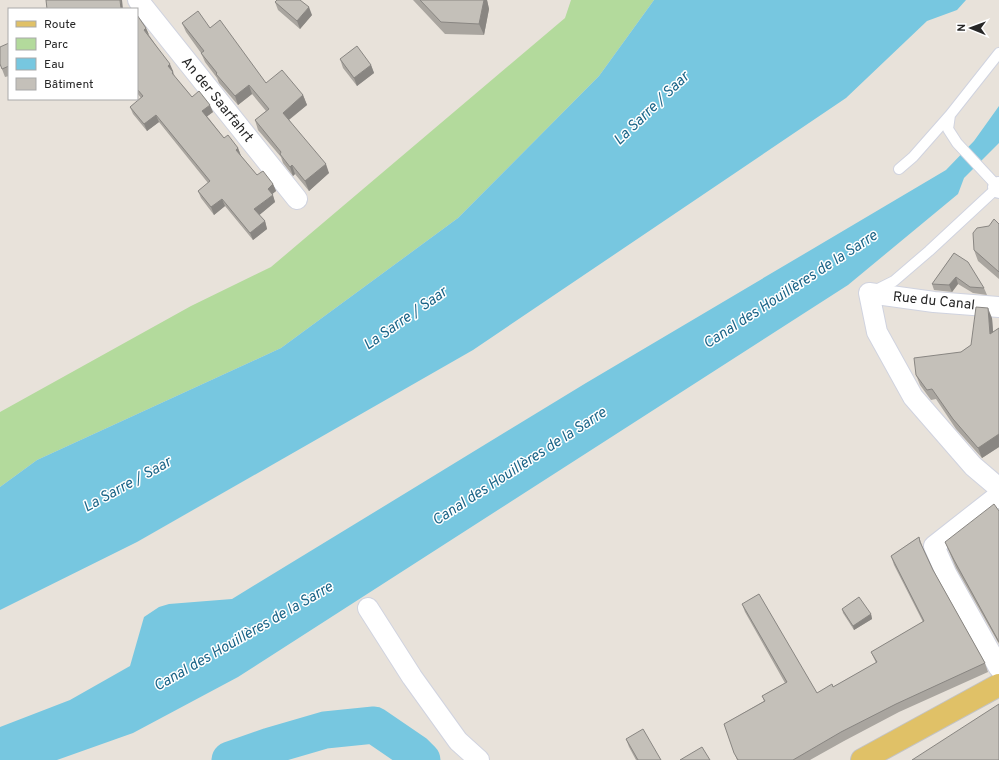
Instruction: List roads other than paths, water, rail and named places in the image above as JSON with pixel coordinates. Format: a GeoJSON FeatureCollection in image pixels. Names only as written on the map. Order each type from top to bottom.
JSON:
{"type":"FeatureCollection","features":[{"type":"Feature","properties":{"kind":"main road"},"geometry":{"type":"LineString","coordinates":[[862,760],[999,685]]}},
{"type":"Feature","properties":{"kind":"street","name":"An der Saarfahrt"},"geometry":{"type":"LineString","coordinates":[[138,0],[297,199]]}},
{"type":"Feature","properties":{"kind":"street","name":"Rue du Canal"},"geometry":{"type":"LineString","coordinates":[[869,293],[934,302],[999,307]]}},
{"type":"Feature","properties":{"kind":"street"},"geometry":{"type":"LineString","coordinates":[[869,293],[877,332],[913,397],[972,466],[999,488]]}},
{"type":"Feature","properties":{"kind":"street"},"geometry":{"type":"LineString","coordinates":[[999,495],[934,546],[946,573],[999,668]]}},
{"type":"Feature","properties":{"kind":"street"},"geometry":{"type":"LineString","coordinates":[[368,608],[412,677],[458,741],[479,760]]}},
{"type":"Feature","properties":{"kind":"lane"},"geometry":{"type":"LineString","coordinates":[[899,169],[913,157],[950,115],[999,53]]}},
{"type":"Feature","properties":{"kind":"lane"},"geometry":{"type":"LineString","coordinates":[[869,293],[894,281],[929,251],[996,185],[957,143],[948,129],[950,115]]}},
{"type":"Feature","properties":{"kind":"water","name":"La Sarre / Saar"},"geometry":{"type":"Polygon","coordinates":[[[654,0],[966,0],[957,10],[927,21],[846,98],[473,350],[137,542],[0,610],[0,487],[37,460],[281,348],[458,218],[599,76],[654,0]]]}},
{"type":"Feature","properties":{"kind":"water","name":"Canal des Houillères de la Sarre"},"geometry":{"type":"Polygon","coordinates":[[[999,106],[999,143],[964,178],[958,194],[848,285],[238,677],[133,733],[57,760],[0,760],[0,727],[70,700],[130,666],[144,617],[159,607],[169,604],[232,599],[586,383],[946,170],[974,141],[999,106]]]}},
{"type":"Feature","properties":{"kind":"waterway"},"geometry":{"type":"LineString","coordinates":[[230,760],[270,746],[325,730],[374,725],[415,753],[422,760]]}}]}
